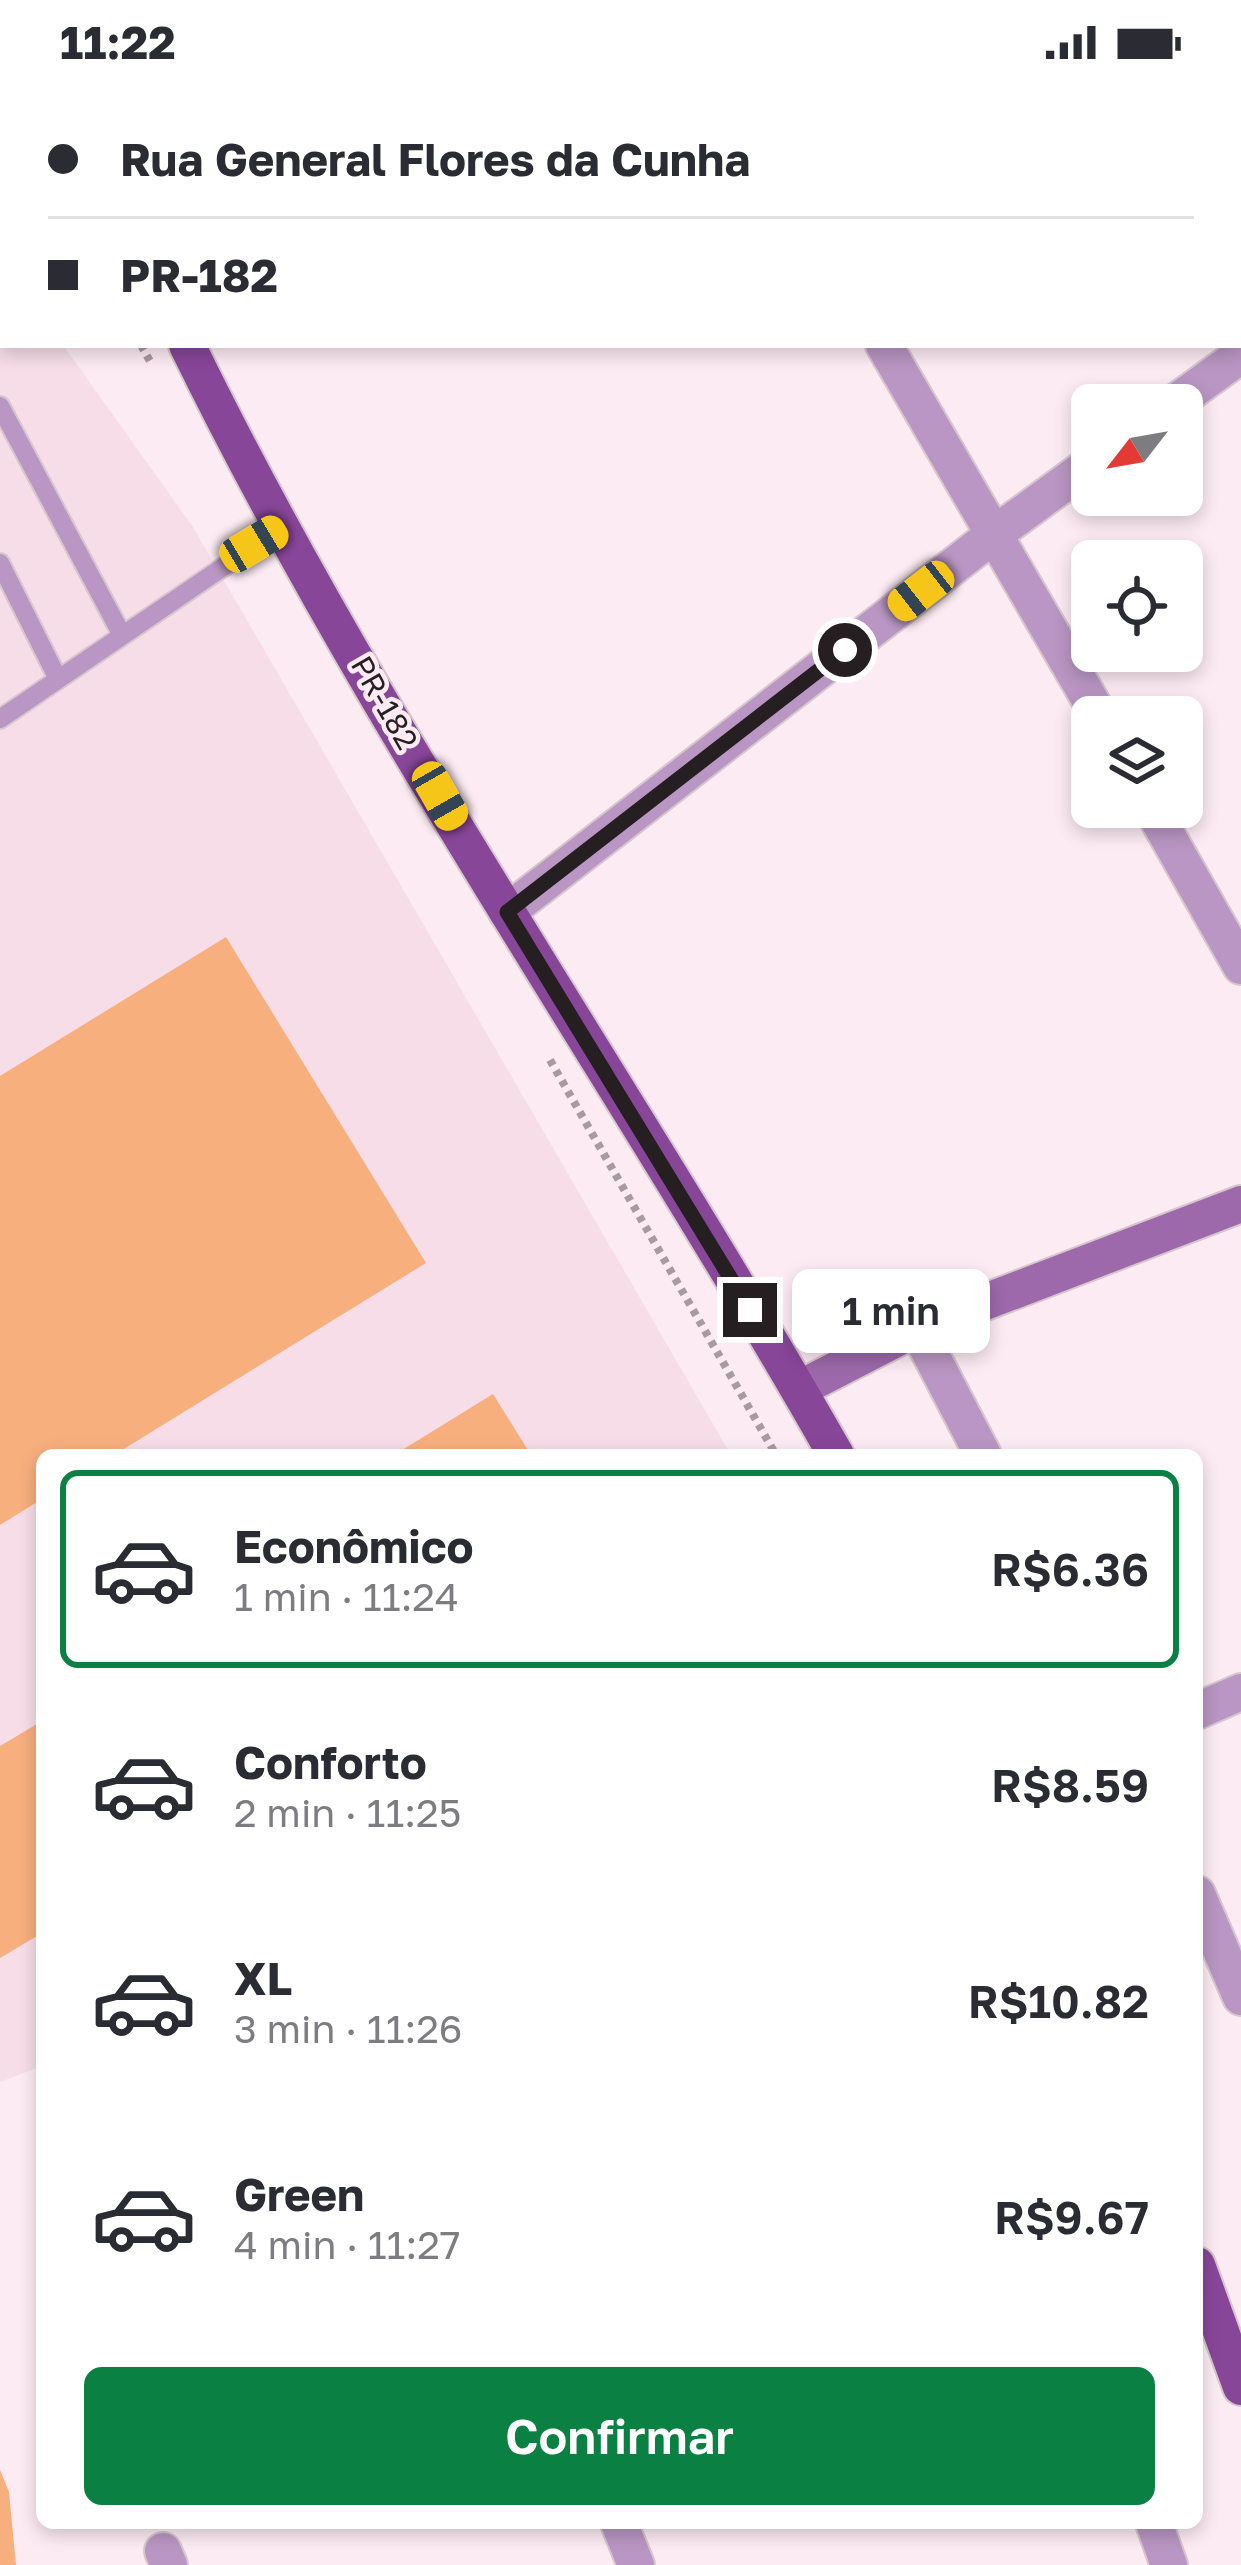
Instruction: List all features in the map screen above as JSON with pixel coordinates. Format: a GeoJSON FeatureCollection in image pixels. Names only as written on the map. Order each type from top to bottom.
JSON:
{"type":"FeatureCollection","features":[{"type":"Feature","properties":{"kind":"main road","name":"PR-182"},"geometry":{"type":"LineString","coordinates":[[163,348],[234,442]]}},
{"type":"Feature","properties":{"kind":"main road","name":"PR-182"},"geometry":{"type":"LineString","coordinates":[[188,348],[282,527],[507,912],[833,1449]]}},
{"type":"Feature","properties":{"kind":"main road"},"geometry":{"type":"LineString","coordinates":[[1203,2282],[1241,2387]]}},
{"type":"Feature","properties":{"kind":"street"},"geometry":{"type":"LineString","coordinates":[[886,348],[1088,696]]}},
{"type":"Feature","properties":{"kind":"street"},"geometry":{"type":"LineString","coordinates":[[1201,384],[1241,355]]}},
{"type":"Feature","properties":{"kind":"street"},"geometry":{"type":"LineString","coordinates":[[507,912],[1071,478]]}},
{"type":"Feature","properties":{"kind":"street"},"geometry":{"type":"LineString","coordinates":[[1163,828],[1241,966]]}},
{"type":"Feature","properties":{"kind":"street"},"geometry":{"type":"LineString","coordinates":[[799,1389],[917,1328],[1241,1204]]}},
{"type":"Feature","properties":{"kind":"street"},"geometry":{"type":"LineString","coordinates":[[917,1328],[980,1449]]}},
{"type":"Feature","properties":{"kind":"street"},"geometry":{"type":"LineString","coordinates":[[1203,1708],[1241,1692]]}},
{"type":"Feature","properties":{"kind":"street"},"geometry":{"type":"LineString","coordinates":[[1203,1908],[1241,1997]]}},
{"type":"Feature","properties":{"kind":"street"},"geometry":{"type":"LineString","coordinates":[[621,2529],[636,2565]]}},
{"type":"Feature","properties":{"kind":"street"},"geometry":{"type":"LineString","coordinates":[[1156,2529],[1168,2565]]}},
{"type":"Feature","properties":{"kind":"lane"},"geometry":{"type":"LineString","coordinates":[[0,406],[122,635]]}},
{"type":"Feature","properties":{"kind":"lane"},"geometry":{"type":"LineString","coordinates":[[0,719],[282,527]]}},
{"type":"Feature","properties":{"kind":"lane"},"geometry":{"type":"LineString","coordinates":[[0,563],[58,679]]}},
{"type":"Feature","properties":{"kind":"shaded area"},"geometry":{"type":"Polygon","coordinates":[[[0,348],[65,348],[193,527],[728,1449],[36,1449],[36,2068],[0,2082],[0,348]]]}},
{"type":"Feature","properties":{"kind":"shaded area"},"geometry":{"type":"Polygon","coordinates":[[[226,937],[426,1263],[124,1449],[36,1449],[36,1503],[0,1525],[0,1076],[226,937]]]}},
{"type":"Feature","properties":{"kind":"shaded area"},"geometry":{"type":"Polygon","coordinates":[[[493,1394],[527,1449],[404,1449],[493,1394]]]}},
{"type":"Feature","properties":{"kind":"shaded area"},"geometry":{"type":"Polygon","coordinates":[[[36,1725],[36,1937],[0,1958],[0,1746],[36,1725]]]}},
{"type":"Feature","properties":{"kind":"shaded area"},"geometry":{"type":"Polygon","coordinates":[[[0,2470],[9,2492],[16,2565],[0,2565],[0,2470]]]}},
{"type":"Feature","properties":{"kind":"route"},"geometry":{"type":"LineString","coordinates":[[750,1310],[507,912],[845,650]]}}]}
